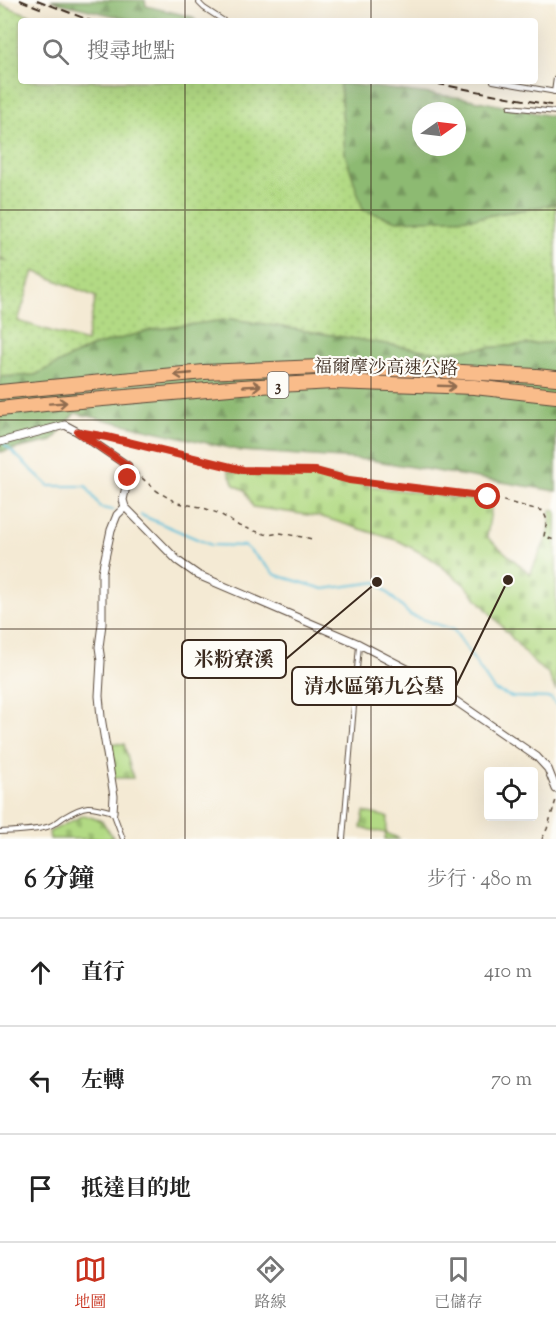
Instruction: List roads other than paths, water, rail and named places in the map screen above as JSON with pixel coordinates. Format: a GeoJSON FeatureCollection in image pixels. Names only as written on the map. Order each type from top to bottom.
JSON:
{"type":"FeatureCollection","features":[{"type":"Feature","properties":{"kind":"highway","name":"福爾摩沙高速公路"},"geometry":{"type":"LineString","coordinates":[[0,392],[204,372],[319,367],[426,370],[556,378]]}},
{"type":"Feature","properties":{"kind":"highway","name":"福爾摩沙高速公路"},"geometry":{"type":"LineString","coordinates":[[0,409],[242,387],[333,382],[474,387],[556,396]]}},
{"type":"Feature","properties":{"kind":"street"},"geometry":{"type":"LineString","coordinates":[[0,442],[65,425],[78,432],[128,466],[123,500],[126,507],[178,561],[198,575],[359,644],[415,673],[537,758],[548,769],[556,789]]}},
{"type":"Feature","properties":{"kind":"street"},"geometry":{"type":"LineString","coordinates":[[113,812],[114,796],[99,696],[102,572],[111,530],[117,515],[126,507]]}},
{"type":"Feature","properties":{"kind":"lane"},"geometry":{"type":"LineString","coordinates":[[200,0],[199,3],[204,8],[219,18]]}},
{"type":"Feature","properties":{"kind":"lane"},"geometry":{"type":"LineString","coordinates":[[510,84],[555,92],[556,78]]}},
{"type":"Feature","properties":{"kind":"lane"},"geometry":{"type":"LineString","coordinates":[[510,107],[556,112]]}},
{"type":"Feature","properties":{"kind":"lane"},"geometry":{"type":"LineString","coordinates":[[343,839],[359,644]]}},
{"type":"Feature","properties":{"kind":"lane"},"geometry":{"type":"LineString","coordinates":[[0,832],[41,829],[81,808],[92,805],[113,812],[123,839]]}},
{"type":"Feature","properties":{"kind":"waterway"},"geometry":{"type":"LineString","coordinates":[[4,444],[49,486],[86,486],[101,508],[114,510]]}},
{"type":"Feature","properties":{"kind":"waterway"},"geometry":{"type":"LineString","coordinates":[[141,515],[211,545],[245,546],[276,575],[324,589],[377,582],[410,615],[454,630],[494,690],[512,697],[551,698],[556,705]]}},
{"type":"Feature","properties":{"kind":"railway"},"geometry":{"type":"LineString","coordinates":[[20,0],[45,10]]}},
{"type":"Feature","properties":{"kind":"railway"},"geometry":{"type":"LineString","coordinates":[[37,0],[83,18]]}},
{"type":"Feature","properties":{"kind":"railway"},"geometry":{"type":"LineString","coordinates":[[439,84],[556,106]]}},
{"type":"Feature","properties":{"kind":"place","name":"清水區第九公墓"},"geometry":{"type":"Point","coordinates":[508,580]}},
{"type":"Feature","properties":{"kind":"place","name":"米粉寮溪"},"geometry":{"type":"Point","coordinates":[377,582]}}]}
